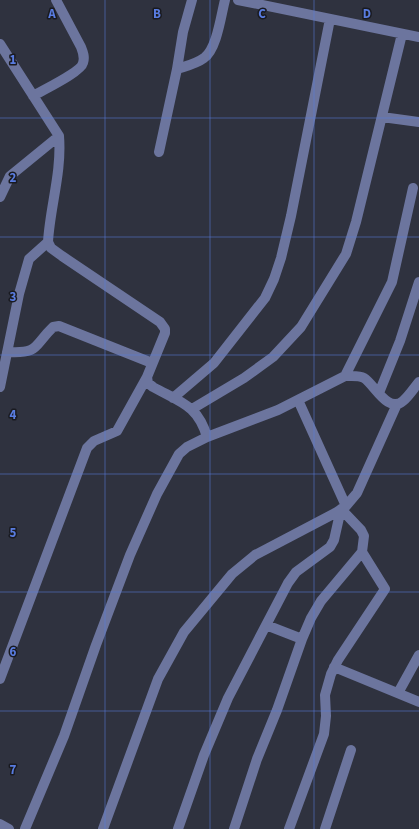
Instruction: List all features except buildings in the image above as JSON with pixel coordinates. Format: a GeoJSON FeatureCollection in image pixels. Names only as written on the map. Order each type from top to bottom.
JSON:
{"type":"FeatureCollection","features":[{"type":"Feature","properties":{"kind":"street"},"geometry":{"type":"LineString","coordinates":[[33,96],[72,74],[81,67],[84,62],[84,55],[81,47],[56,0]]}},
{"type":"Feature","properties":{"kind":"street"},"geometry":{"type":"LineString","coordinates":[[159,152],[182,40],[192,0]]}},
{"type":"Feature","properties":{"kind":"street"},"geometry":{"type":"LineString","coordinates":[[177,70],[204,58],[210,52],[225,0]]}},
{"type":"Feature","properties":{"kind":"street"},"geometry":{"type":"LineString","coordinates":[[238,0],[284,5],[330,19],[419,37]]}},
{"type":"Feature","properties":{"kind":"street"},"geometry":{"type":"LineString","coordinates":[[174,398],[214,363],[265,298],[274,279],[281,258],[291,216],[330,19]]}},
{"type":"Feature","properties":{"kind":"street"},"geometry":{"type":"LineString","coordinates":[[192,408],[244,378],[274,357],[301,327],[346,254],[356,222],[402,34]]}},
{"type":"Feature","properties":{"kind":"street"},"geometry":{"type":"LineString","coordinates":[[0,44],[59,136],[60,145],[56,187],[48,242],[51,248],[160,322],[165,328],[166,332],[147,377],[117,431],[94,441],[87,448],[0,679]]}},
{"type":"Feature","properties":{"kind":"street"},"geometry":{"type":"LineString","coordinates":[[382,117],[419,122]]}},
{"type":"Feature","properties":{"kind":"street"},"geometry":{"type":"LineString","coordinates":[[0,197],[10,176],[59,136]]}},
{"type":"Feature","properties":{"kind":"street"},"geometry":{"type":"LineString","coordinates":[[345,376],[392,282],[413,188]]}},
{"type":"Feature","properties":{"kind":"street"},"geometry":{"type":"LineString","coordinates":[[0,387],[18,294],[29,259],[48,242]]}},
{"type":"Feature","properties":{"kind":"street"},"geometry":{"type":"LineString","coordinates":[[379,393],[400,341],[419,282]]}},
{"type":"Feature","properties":{"kind":"street"},"geometry":{"type":"LineString","coordinates":[[7,352],[22,353],[31,350],[39,345],[53,327],[59,326],[152,363]]}},
{"type":"Feature","properties":{"kind":"street"},"geometry":{"type":"LineString","coordinates":[[25,829],[64,736],[96,645],[130,556],[157,494],[178,454],[187,447],[207,437],[278,410],[345,376],[358,376],[363,378],[390,404],[402,402],[419,382]]}},
{"type":"Feature","properties":{"kind":"street"},"geometry":{"type":"LineString","coordinates":[[147,377],[148,383],[153,387],[192,408],[203,424],[207,437]]}},
{"type":"Feature","properties":{"kind":"street"},"geometry":{"type":"LineString","coordinates":[[234,829],[257,759],[311,618],[321,601],[362,552],[364,536],[344,508],[298,400]]}},
{"type":"Feature","properties":{"kind":"street"},"geometry":{"type":"LineString","coordinates":[[103,829],[158,679],[184,632],[232,574],[255,555],[344,508],[357,493],[397,404]]}},
{"type":"Feature","properties":{"kind":"street"},"geometry":{"type":"LineString","coordinates":[[178,829],[204,755],[228,698],[288,582],[296,572],[330,547],[334,540],[344,508]]}},
{"type":"Feature","properties":{"kind":"street"},"geometry":{"type":"LineString","coordinates":[[289,829],[324,734],[326,726],[326,691],[334,667],[385,589],[362,552]]}},
{"type":"Feature","properties":{"kind":"street"},"geometry":{"type":"LineString","coordinates":[[266,625],[302,639]]}},
{"type":"Feature","properties":{"kind":"street"},"geometry":{"type":"LineString","coordinates":[[398,693],[419,655]]}},
{"type":"Feature","properties":{"kind":"street"},"geometry":{"type":"LineString","coordinates":[[334,667],[419,702]]}},
{"type":"Feature","properties":{"kind":"street"},"geometry":{"type":"LineString","coordinates":[[325,829],[351,750]]}},
{"type":"Feature","properties":{"kind":"street"},"geometry":{"type":"LineString","coordinates":[[0,824],[9,829]]}}]}
